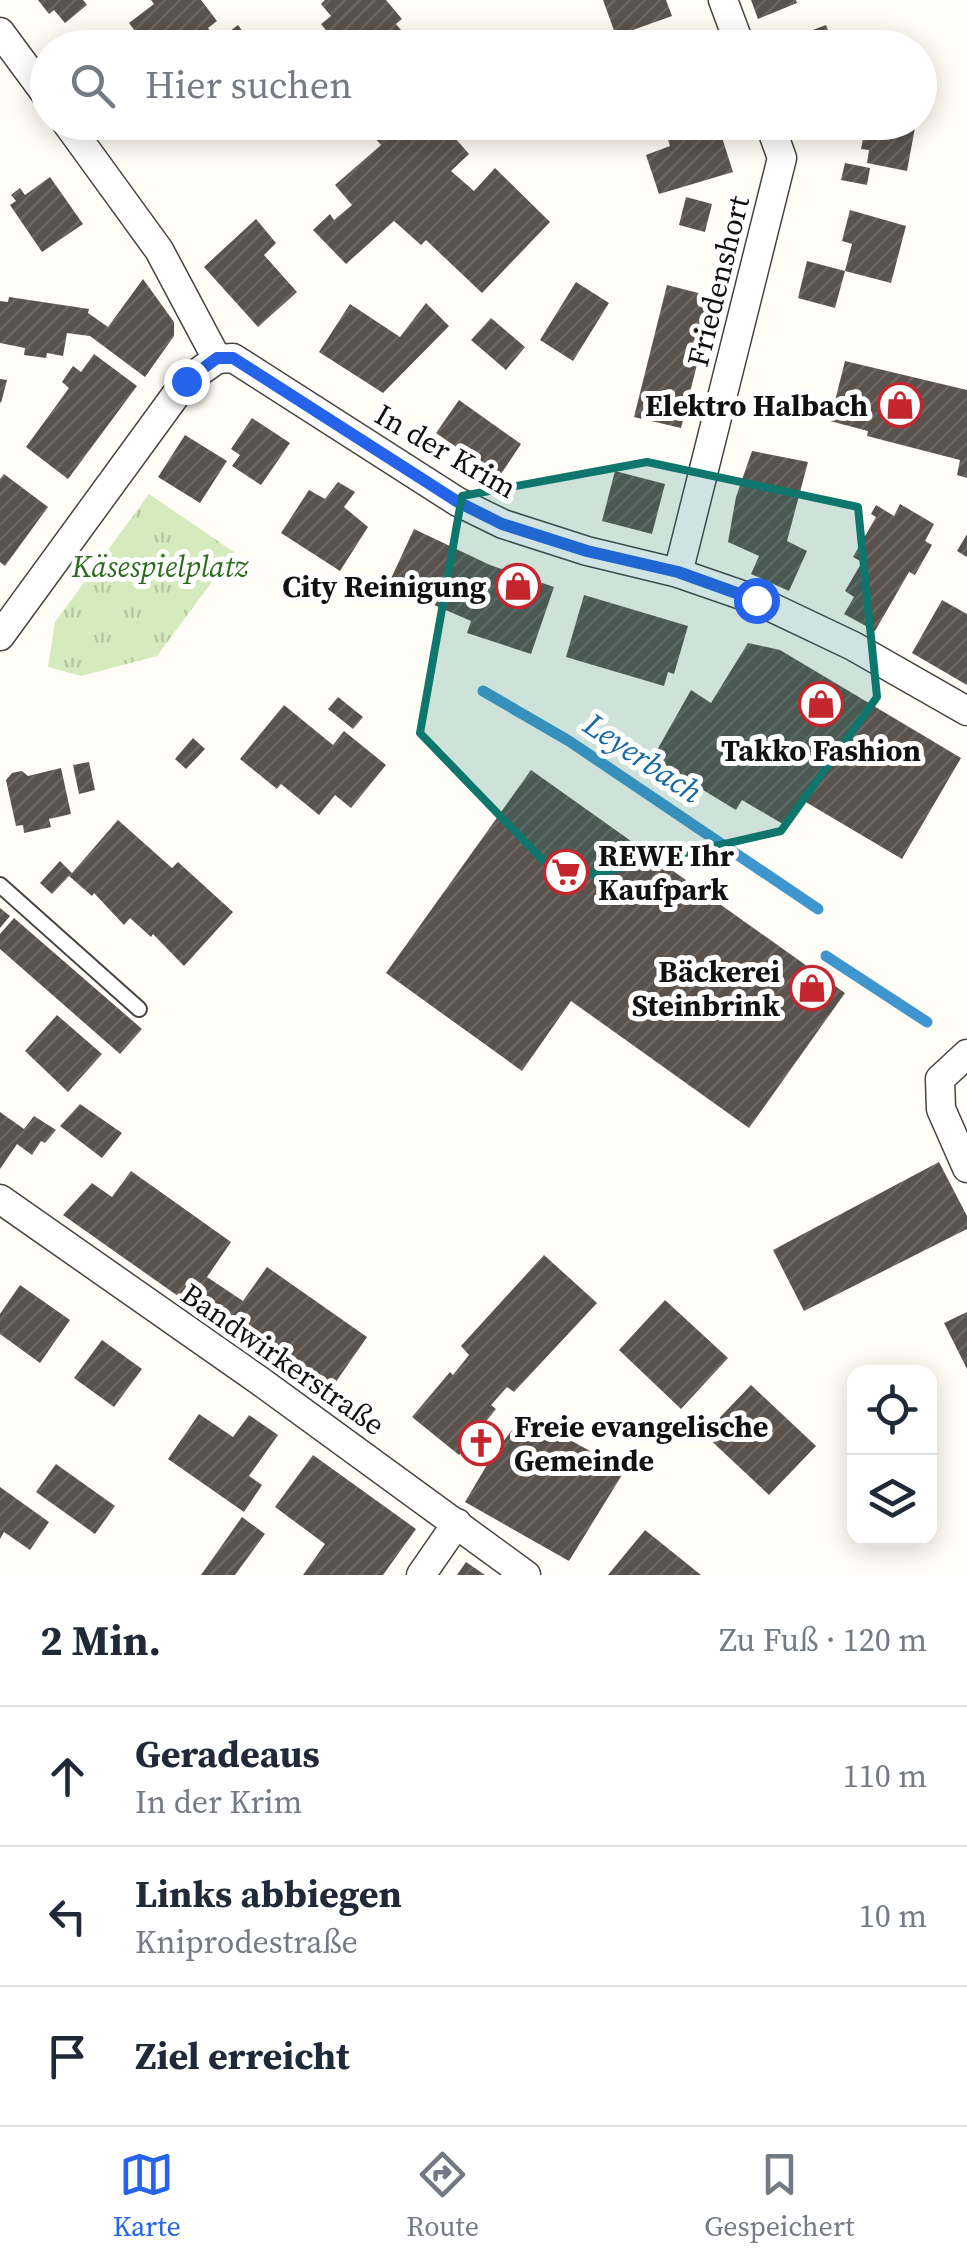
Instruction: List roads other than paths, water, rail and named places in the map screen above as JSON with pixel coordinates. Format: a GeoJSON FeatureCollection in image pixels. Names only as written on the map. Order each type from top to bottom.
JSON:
{"type":"FeatureCollection","features":[{"type":"Feature","properties":{"kind":"street"},"geometry":{"type":"LineString","coordinates":[[723,0],[734,30]]}},
{"type":"Feature","properties":{"kind":"street"},"geometry":{"type":"LineString","coordinates":[[0,32],[30,73]]}},
{"type":"Feature","properties":{"kind":"street"},"geometry":{"type":"LineString","coordinates":[[0,636],[186,381],[217,358],[158,250],[79,140]]}},
{"type":"Feature","properties":{"kind":"street","name":"Friedenshort"},"geometry":{"type":"LineString","coordinates":[[678,572],[782,158],[775,140]]}},
{"type":"Feature","properties":{"kind":"street","name":"In der Krim"},"geometry":{"type":"LineString","coordinates":[[217,358],[233,358],[458,502],[502,524],[587,551],[678,572],[756,600],[837,638],[967,711]]}},
{"type":"Feature","properties":{"kind":"street"},"geometry":{"type":"LineString","coordinates":[[967,1054],[940,1080],[942,1109],[967,1168]]}},
{"type":"Feature","properties":{"kind":"street","name":"Bandwirkerstraße"},"geometry":{"type":"LineString","coordinates":[[0,1199],[526,1575]]}},
{"type":"Feature","properties":{"kind":"street"},"geometry":{"type":"LineString","coordinates":[[420,1575],[457,1523]]}},
{"type":"Feature","properties":{"kind":"lane"},"geometry":{"type":"LineString","coordinates":[[0,885],[139,1008]]}},
{"type":"Feature","properties":{"kind":"waterway","name":"Leyerbach"},"geometry":{"type":"LineString","coordinates":[[483,691],[569,741],[818,909]]}},
{"type":"Feature","properties":{"kind":"waterway","name":"Leyerbach"},"geometry":{"type":"LineString","coordinates":[[826,956],[927,1022]]}},
{"type":"Feature","properties":{"kind":"place","name":"Elektro Halbach"},"geometry":{"type":"Point","coordinates":[900,405]}},
{"type":"Feature","properties":{"kind":"place","name":"City Reinigung"},"geometry":{"type":"Point","coordinates":[518,586]}},
{"type":"Feature","properties":{"kind":"place","name":"Takko Fashion"},"geometry":{"type":"Point","coordinates":[821,704]}},
{"type":"Feature","properties":{"kind":"place","name":"REWE Ihr Kaufpark"},"geometry":{"type":"Point","coordinates":[566,872]}},
{"type":"Feature","properties":{"kind":"place","name":"Bäckerei Steinbrink"},"geometry":{"type":"Point","coordinates":[812,988]}},
{"type":"Feature","properties":{"kind":"place","name":"Freie evangelische Gemeinde"},"geometry":{"type":"Point","coordinates":[481,1443]}},
{"type":"Feature","properties":{"kind":"park label","name":"Käsespielplatz"},"geometry":{"type":"Point","coordinates":[160,566]}}]}
